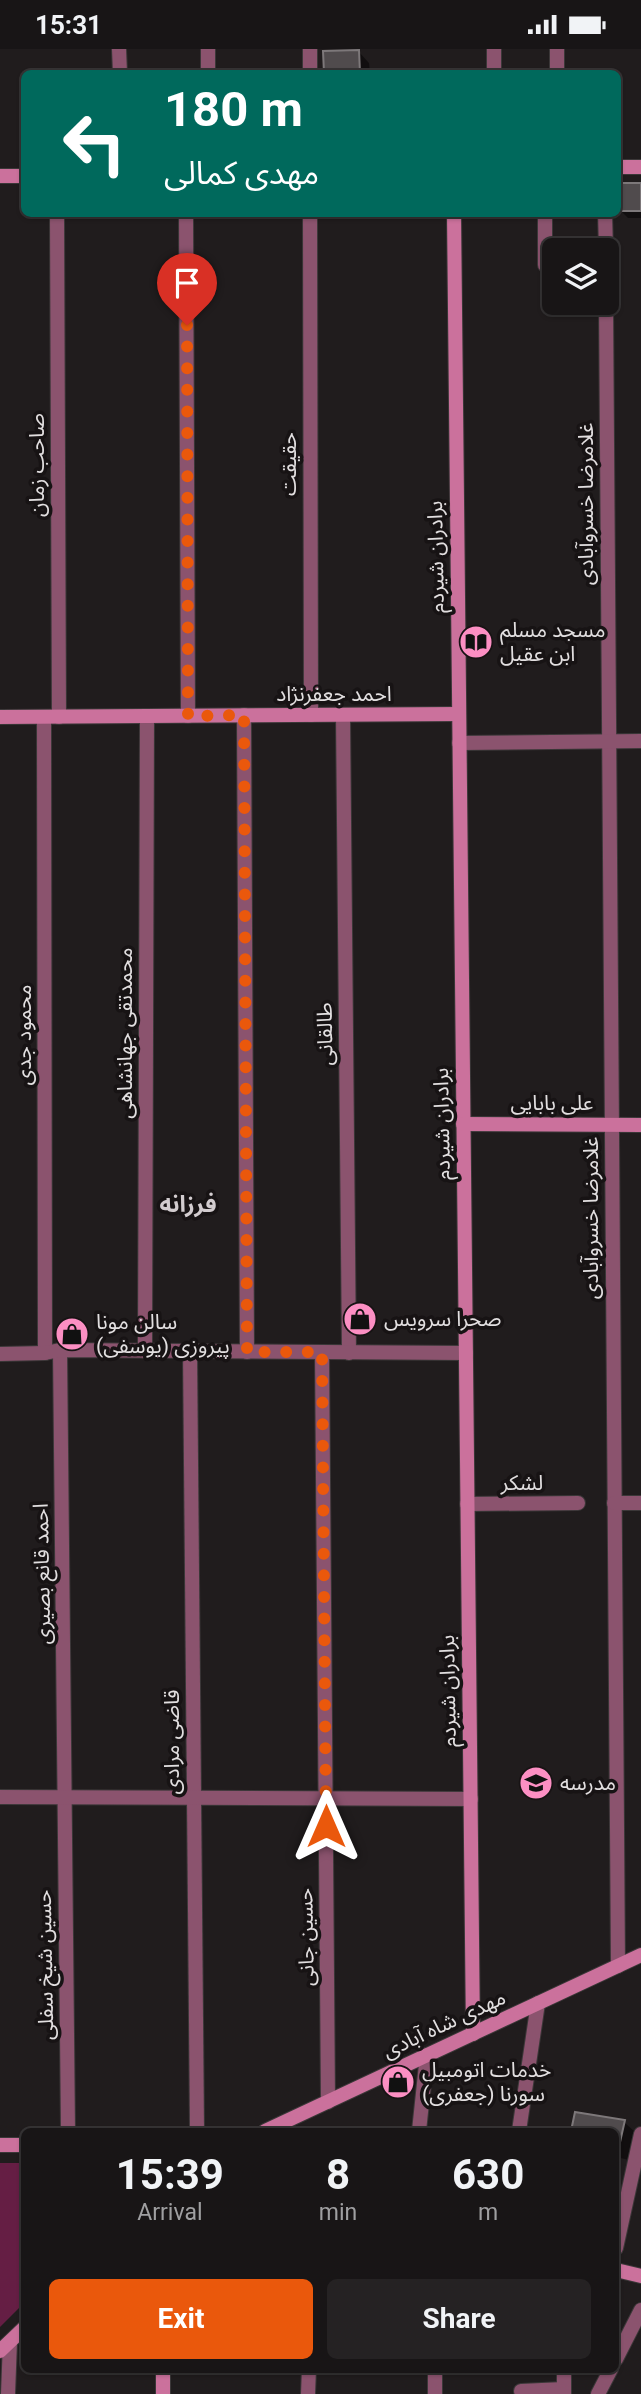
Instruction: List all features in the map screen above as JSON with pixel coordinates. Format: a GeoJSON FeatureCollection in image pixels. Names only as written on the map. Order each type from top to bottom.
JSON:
{"type":"FeatureCollection","features":[{"type":"Feature","properties":{"kind":"street"},"geometry":{"type":"LineString","coordinates":[[119,49],[120,70]]}},
{"type":"Feature","properties":{"kind":"street"},"geometry":{"type":"LineString","coordinates":[[208,49],[208,70]]}},
{"type":"Feature","properties":{"kind":"street"},"geometry":{"type":"LineString","coordinates":[[310,49],[310,70]]}},
{"type":"Feature","properties":{"kind":"street"},"geometry":{"type":"LineString","coordinates":[[494,49],[494,70]]}},
{"type":"Feature","properties":{"kind":"street"},"geometry":{"type":"LineString","coordinates":[[557,49],[558,70]]}},
{"type":"Feature","properties":{"kind":"street"},"geometry":{"type":"LineString","coordinates":[[621,167],[641,167]]}},
{"type":"Feature","properties":{"kind":"street"},"geometry":{"type":"LineString","coordinates":[[0,176],[21,176]]}},
{"type":"Feature","properties":{"kind":"street","name":"صاحب زمان"},"geometry":{"type":"LineString","coordinates":[[51,717],[57,217]]}},
{"type":"Feature","properties":{"kind":"street"},"geometry":{"type":"LineString","coordinates":[[186,217],[188,716]]}},
{"type":"Feature","properties":{"kind":"street","name":"حقیقت"},"geometry":{"type":"LineString","coordinates":[[310,217],[311,715]]}},
{"type":"Feature","properties":{"kind":"street","name":"برادران شیردم"},"geometry":{"type":"LineString","coordinates":[[454,217],[473,2033]]}},
{"type":"Feature","properties":{"kind":"street"},"geometry":{"type":"LineString","coordinates":[[545,217],[545,238]]}},
{"type":"Feature","properties":{"kind":"street"},"geometry":{"type":"LineString","coordinates":[[605,217],[606,238]]}},
{"type":"Feature","properties":{"kind":"street","name":"غلامرضا خسروآبادی"},"geometry":{"type":"LineString","coordinates":[[606,315],[618,1966]]}},
{"type":"Feature","properties":{"kind":"street","name":"احمد جعفرنژاد"},"geometry":{"type":"LineString","coordinates":[[0,717],[459,714]]}},
{"type":"Feature","properties":{"kind":"street"},"geometry":{"type":"LineString","coordinates":[[244,715],[247,1352]]}},
{"type":"Feature","properties":{"kind":"street","name":"طالقانی"},"geometry":{"type":"LineString","coordinates":[[343,715],[349,1353]]}},
{"type":"Feature","properties":{"kind":"street","name":"محمدتقی جهانشاهی"},"geometry":{"type":"LineString","coordinates":[[145,1351],[146,716]]}},
{"type":"Feature","properties":{"kind":"street","name":"محمود جدی"},"geometry":{"type":"LineString","coordinates":[[45,1353],[51,717]]}},
{"type":"Feature","properties":{"kind":"street"},"geometry":{"type":"LineString","coordinates":[[459,743],[641,741]]}},
{"type":"Feature","properties":{"kind":"street","name":"علی بابایی"},"geometry":{"type":"LineString","coordinates":[[463,1124],[641,1125]]}},
{"type":"Feature","properties":{"kind":"street"},"geometry":{"type":"LineString","coordinates":[[0,1354],[61,1350],[466,1353]]}},
{"type":"Feature","properties":{"kind":"street","name":"احمد قانع بصیری"},"geometry":{"type":"LineString","coordinates":[[61,1350],[65,1797]]}},
{"type":"Feature","properties":{"kind":"street","name":"قاضی مرادی"},"geometry":{"type":"LineString","coordinates":[[190,1352],[197,2128]]}},
{"type":"Feature","properties":{"kind":"street","name":"حسین جانی"},"geometry":{"type":"LineString","coordinates":[[322,1352],[328,2102]]}},
{"type":"Feature","properties":{"kind":"street","name":"لشكر"},"geometry":{"type":"LineString","coordinates":[[467,1504],[578,1503]]}},
{"type":"Feature","properties":{"kind":"street"},"geometry":{"type":"LineString","coordinates":[[614,1503],[641,1503]]}},
{"type":"Feature","properties":{"kind":"street"},"geometry":{"type":"LineString","coordinates":[[0,1797],[471,1799]]}},
{"type":"Feature","properties":{"kind":"street","name":"حسین شیخ سفلی"},"geometry":{"type":"LineString","coordinates":[[65,1797],[68,2128]]}},
{"type":"Feature","properties":{"kind":"street","name":"مهدی شاه آبادی"},"geometry":{"type":"LineString","coordinates":[[272,2128],[641,1955]]}},
{"type":"Feature","properties":{"kind":"street"},"geometry":{"type":"LineString","coordinates":[[519,2128],[538,2004]]}},
{"type":"Feature","properties":{"kind":"street"},"geometry":{"type":"LineString","coordinates":[[419,2128],[427,2055]]}},
{"type":"Feature","properties":{"kind":"street"},"geometry":{"type":"LineString","coordinates":[[619,2234],[641,2134]]}},
{"type":"Feature","properties":{"kind":"street"},"geometry":{"type":"LineString","coordinates":[[0,2145],[21,2145]]}},
{"type":"Feature","properties":{"kind":"street"},"geometry":{"type":"LineString","coordinates":[[619,2271],[641,2276]]}},
{"type":"Feature","properties":{"kind":"street"},"geometry":{"type":"LineString","coordinates":[[619,2353],[641,2310]]}},
{"type":"Feature","properties":{"kind":"street"},"geometry":{"type":"LineString","coordinates":[[8,2394],[5,2346],[21,2331]]}},
{"type":"Feature","properties":{"kind":"street"},"geometry":{"type":"LineString","coordinates":[[163,2373],[163,2394]]}},
{"type":"Feature","properties":{"kind":"street"},"geometry":{"type":"LineString","coordinates":[[308,2394],[309,2373]]}},
{"type":"Feature","properties":{"kind":"street"},"geometry":{"type":"LineString","coordinates":[[435,2373],[435,2394]]}},
{"type":"Feature","properties":{"kind":"street"},"geometry":{"type":"LineString","coordinates":[[521,2391],[564,2392],[564,2373]]}},
{"type":"Feature","properties":{"kind":"street"},"geometry":{"type":"LineString","coordinates":[[598,2394],[609,2373]]}},
{"type":"Feature","properties":{"kind":"shaded area"},"geometry":{"type":"Polygon","coordinates":[[[0,2163],[21,2163],[21,2306],[0,2327],[0,2163]]]}},
{"type":"Feature","properties":{"kind":"building"},"geometry":{"type":"Polygon","coordinates":[[[359,50],[360,70],[324,70],[323,51],[359,50]]]}},
{"type":"Feature","properties":{"kind":"building"},"geometry":{"type":"Polygon","coordinates":[[[621,183],[641,183],[641,211],[621,211],[621,183]]]}},
{"type":"Feature","properties":{"kind":"building"},"geometry":{"type":"Polygon","coordinates":[[[575,2112],[625,2120],[619,2147],[619,2128],[572,2128],[575,2112]]]}},
{"type":"Feature","properties":{"kind":"place","name":"مسجد مسلم ابن عقیل"},"geometry":{"type":"Point","coordinates":[476,642]}},
{"type":"Feature","properties":{"kind":"place","name":"صحرا سرویس"},"geometry":{"type":"Point","coordinates":[360,1319]}},
{"type":"Feature","properties":{"kind":"place","name":"سالن مونا پیروزی (یوسفی)"},"geometry":{"type":"Point","coordinates":[72,1334]}},
{"type":"Feature","properties":{"kind":"place","name":"مدرسه"},"geometry":{"type":"Point","coordinates":[536,1783]}},
{"type":"Feature","properties":{"kind":"place","name":"خدمات اتومبیل سورنا (جعفری)"},"geometry":{"type":"Point","coordinates":[398,2082]}},
{"type":"Feature","properties":{"kind":"district","name":"فرزانه"},"geometry":{"type":"Point","coordinates":[188,1204]}},
{"type":"Feature","properties":{"kind":"route"},"geometry":{"type":"LineString","coordinates":[[187,325],[188,716],[244,715],[247,1352],[322,1352],[326,1826]]}}]}
